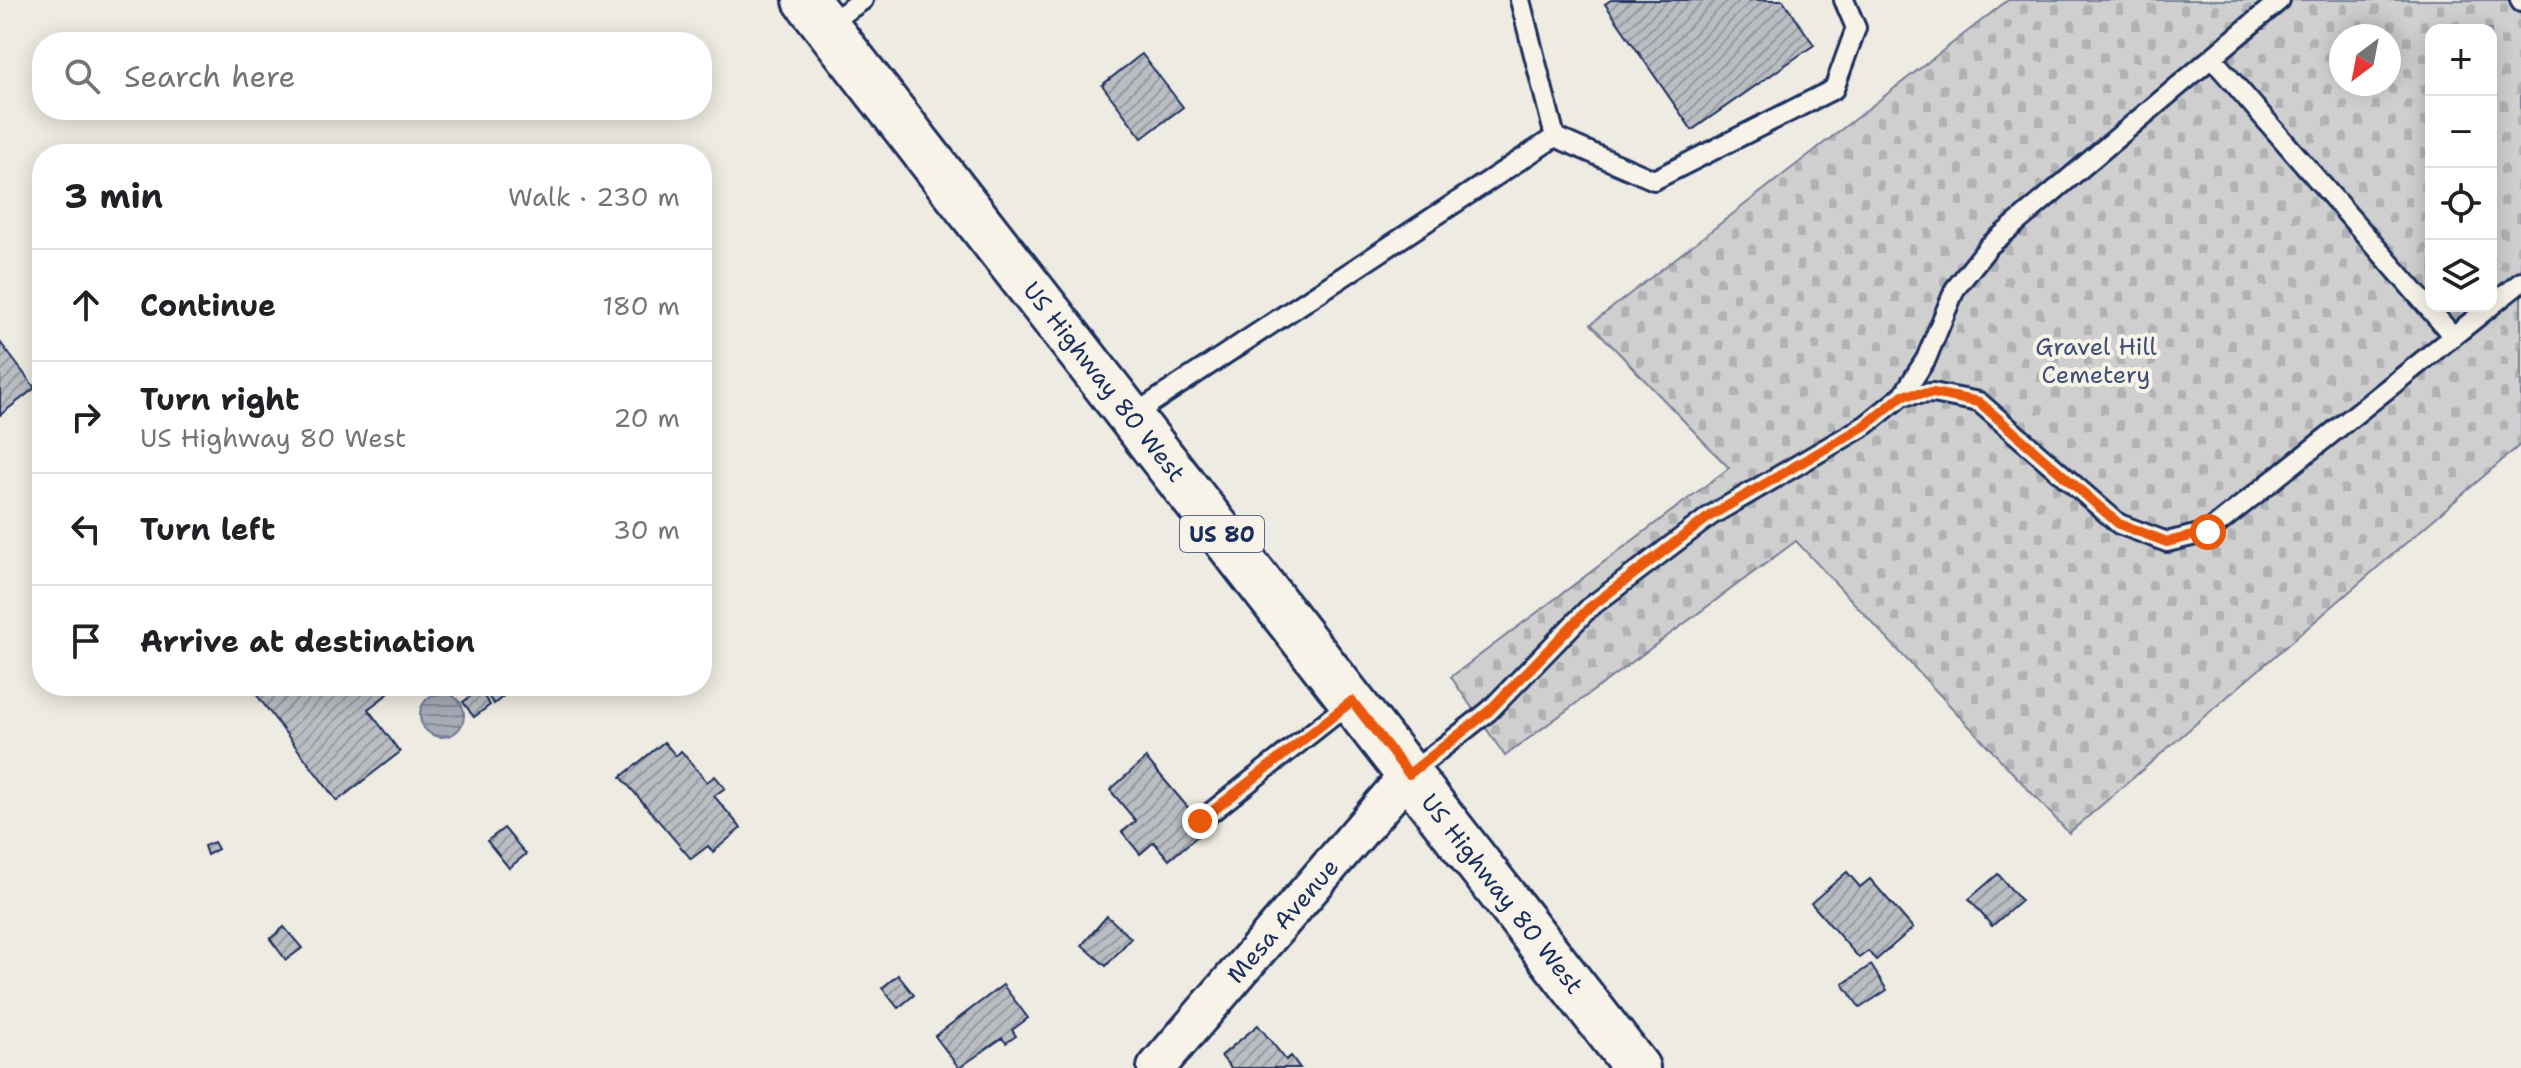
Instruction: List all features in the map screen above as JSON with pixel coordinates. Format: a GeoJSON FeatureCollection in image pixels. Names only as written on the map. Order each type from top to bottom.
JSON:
{"type":"FeatureCollection","features":[{"type":"Feature","properties":{"kind":"main road","name":"US Highway 80 West"},"geometry":{"type":"LineString","coordinates":[[816,13],[1637,1068]]}},
{"type":"Feature","properties":{"kind":"street","name":"Mesa Avenue"},"geometry":{"type":"LineString","coordinates":[[1156,1068],[1409,774]]}},
{"type":"Feature","properties":{"kind":"lane"},"geometry":{"type":"LineString","coordinates":[[816,13],[863,0]]}},
{"type":"Feature","properties":{"kind":"lane"},"geometry":{"type":"LineString","coordinates":[[1520,0],[1555,137]]}},
{"type":"Feature","properties":{"kind":"lane"},"geometry":{"type":"LineString","coordinates":[[1555,137],[1654,180],[1834,89],[1856,28],[1844,0]]}},
{"type":"Feature","properties":{"kind":"lane"},"geometry":{"type":"LineString","coordinates":[[1409,774],[1489,711],[1601,599],[1710,516],[1866,425],[1903,395],[1926,359],[1955,289],[1989,246],[2280,0]]}},
{"type":"Feature","properties":{"kind":"lane"},"geometry":{"type":"LineString","coordinates":[[2212,58],[2453,336]]}},
{"type":"Feature","properties":{"kind":"lane"},"geometry":{"type":"LineString","coordinates":[[1130,417],[1555,137]]}},
{"type":"Feature","properties":{"kind":"lane"},"geometry":{"type":"LineString","coordinates":[[2497,301],[2521,282]]}},
{"type":"Feature","properties":{"kind":"lane"},"geometry":{"type":"LineString","coordinates":[[1903,395],[1933,393],[1979,402],[2119,524],[2167,542],[2208,532],[2483,312]]}},
{"type":"Feature","properties":{"kind":"lane"},"geometry":{"type":"LineString","coordinates":[[1200,821],[1352,701]]}},
{"type":"Feature","properties":{"kind":"green space","name":"Gravel Hill Cemetery"},"geometry":{"type":"Polygon","coordinates":[[[2008,0],[2521,0],[2521,444],[2069,833],[1796,541],[1505,756],[1451,677],[1729,468],[1591,324],[2008,0]]]}},
{"type":"Feature","properties":{"kind":"shaded area"},"geometry":{"type":"Polygon","coordinates":[[[433,696],[451,696],[462,707],[462,723],[450,735],[434,735],[422,723],[422,707],[433,696]]]}},
{"type":"Feature","properties":{"kind":"building"},"geometry":{"type":"Polygon","coordinates":[[[1611,0],[1783,0],[1814,45],[1692,130],[1605,4],[1611,0]]]}},
{"type":"Feature","properties":{"kind":"building"},"geometry":{"type":"Polygon","coordinates":[[[1142,54],[1183,107],[1142,138],[1102,85],[1142,54]]]}},
{"type":"Feature","properties":{"kind":"building"},"geometry":{"type":"Polygon","coordinates":[[[0,342],[32,384],[32,390],[0,415],[0,342]]]}},
{"type":"Feature","properties":{"kind":"building"},"geometry":{"type":"Polygon","coordinates":[[[258,696],[385,696],[368,709],[400,752],[337,801],[258,696]]]}},
{"type":"Feature","properties":{"kind":"building"},"geometry":{"type":"Polygon","coordinates":[[[471,696],[483,696],[490,705],[474,717],[463,702],[471,696]]]}},
{"type":"Feature","properties":{"kind":"building"},"geometry":{"type":"Polygon","coordinates":[[[488,696],[504,696],[494,704],[488,696]]]}},
{"type":"Feature","properties":{"kind":"building"},"geometry":{"type":"Polygon","coordinates":[[[664,742],[676,756],[681,751],[707,782],[715,776],[725,788],[714,796],[741,828],[713,852],[708,846],[691,859],[621,777],[664,742]]]}},
{"type":"Feature","properties":{"kind":"building"},"geometry":{"type":"Polygon","coordinates":[[[1146,758],[1206,829],[1169,860],[1154,842],[1140,854],[1122,832],[1136,821],[1110,790],[1146,758]]]}},
{"type":"Feature","properties":{"kind":"building"},"geometry":{"type":"Polygon","coordinates":[[[504,828],[526,854],[509,868],[487,841],[504,828]]]}},
{"type":"Feature","properties":{"kind":"building"},"geometry":{"type":"Polygon","coordinates":[[[214,842],[218,849],[207,855],[204,846],[214,842]]]}},
{"type":"Feature","properties":{"kind":"building"},"geometry":{"type":"Polygon","coordinates":[[[1847,872],[1860,887],[1870,879],[1913,928],[1876,960],[1868,951],[1859,958],[1811,903],[1847,872]]]}},
{"type":"Feature","properties":{"kind":"building"},"geometry":{"type":"Polygon","coordinates":[[[1998,874],[2021,901],[1992,926],[1969,899],[1998,874]]]}},
{"type":"Feature","properties":{"kind":"building"},"geometry":{"type":"Polygon","coordinates":[[[1107,916],[1131,938],[1106,966],[1082,945],[1107,916]]]}},
{"type":"Feature","properties":{"kind":"building"},"geometry":{"type":"Polygon","coordinates":[[[284,927],[302,948],[286,960],[270,939],[284,927]]]}},
{"type":"Feature","properties":{"kind":"building"},"geometry":{"type":"Polygon","coordinates":[[[1871,965],[1887,990],[1860,1008],[1843,984],[1871,965]]]}},
{"type":"Feature","properties":{"kind":"building"},"geometry":{"type":"Polygon","coordinates":[[[898,975],[914,995],[898,1008],[882,988],[898,975]]]}},
{"type":"Feature","properties":{"kind":"building"},"geometry":{"type":"Polygon","coordinates":[[[1003,985],[1028,1018],[1012,1030],[1016,1036],[1006,1043],[1002,1038],[959,1068],[935,1036],[1003,985]]]}},
{"type":"Feature","properties":{"kind":"building"},"geometry":{"type":"Polygon","coordinates":[[[1258,1025],[1286,1060],[1291,1056],[1300,1068],[1231,1068],[1221,1056],[1258,1025]]]}},
{"type":"Feature","properties":{"kind":"route"},"geometry":{"type":"LineString","coordinates":[[1200,821],[1352,701],[1409,774],[1489,711],[1589,608],[1710,516],[1866,425],[1903,395],[1933,393],[1979,402],[2119,524],[2167,542],[2208,532]]}}]}
